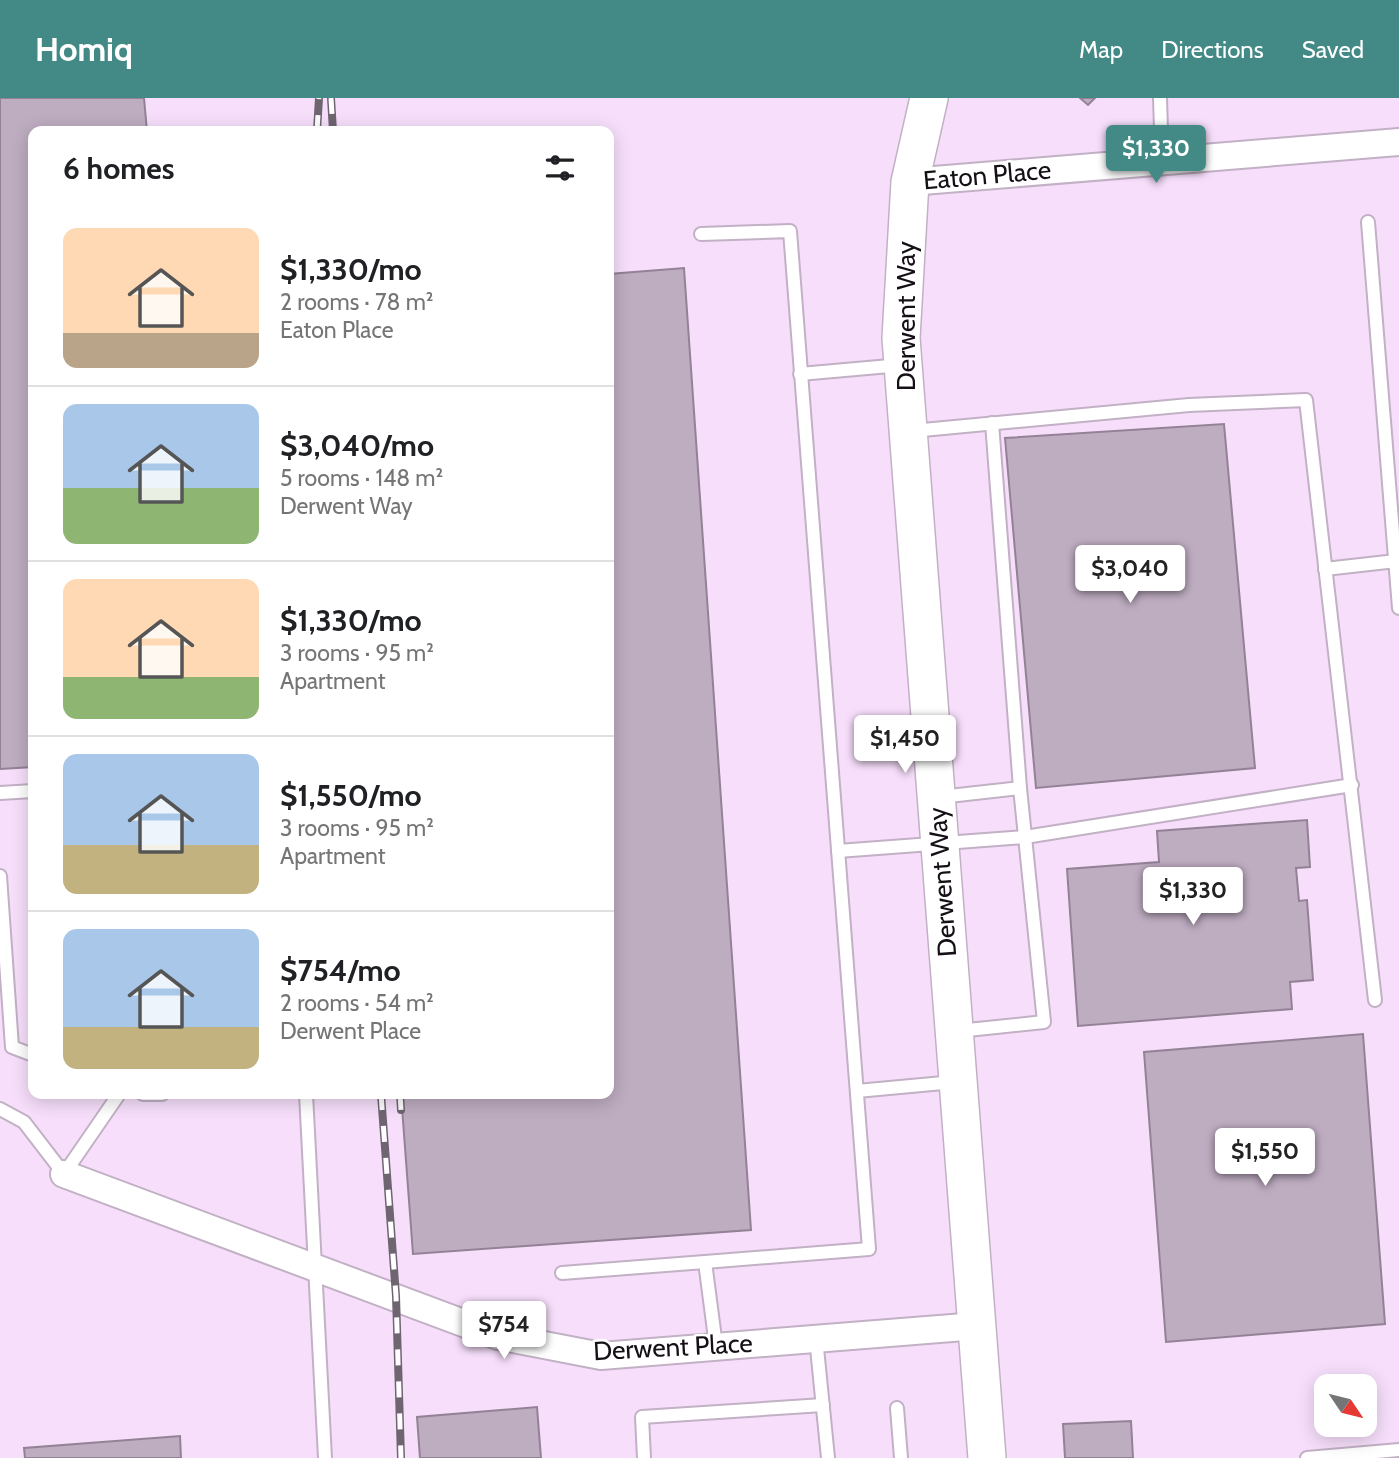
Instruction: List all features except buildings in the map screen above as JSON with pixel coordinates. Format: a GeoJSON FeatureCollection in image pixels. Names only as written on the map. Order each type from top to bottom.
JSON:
{"type":"FeatureCollection","features":[{"type":"Feature","properties":{"kind":"street","name":"Derwent Way"},"geometry":{"type":"LineString","coordinates":[[929,98],[909,182],[901,338],[987,1458]]}},
{"type":"Feature","properties":{"kind":"street","name":"Eaton Place"},"geometry":{"type":"LineString","coordinates":[[909,182],[1399,142]]}},
{"type":"Feature","properties":{"kind":"street","name":"Derwent Place"},"geometry":{"type":"LineString","coordinates":[[64,1174],[498,1336],[601,1356],[977,1326]]}},
{"type":"Feature","properties":{"kind":"lane"},"geometry":{"type":"LineString","coordinates":[[1160,98],[1162,161]]}},
{"type":"Feature","properties":{"kind":"lane"},"geometry":{"type":"LineString","coordinates":[[1368,222],[1396,519],[1399,608]]}},
{"type":"Feature","properties":{"kind":"lane"},"geometry":{"type":"LineString","coordinates":[[562,1273],[869,1249],[790,231],[701,234]]}},
{"type":"Feature","properties":{"kind":"lane"},"geometry":{"type":"LineString","coordinates":[[800,374],[903,365]]}},
{"type":"Feature","properties":{"kind":"lane"},"geometry":{"type":"LineString","coordinates":[[908,431],[1189,405],[1306,400],[1375,1000]]}},
{"type":"Feature","properties":{"kind":"lane"},"geometry":{"type":"LineString","coordinates":[[954,1032],[1044,1022],[1024,837],[992,423]]}},
{"type":"Feature","properties":{"kind":"lane"},"geometry":{"type":"LineString","coordinates":[[1325,569],[1396,561]]}},
{"type":"Feature","properties":{"kind":"lane"},"geometry":{"type":"LineString","coordinates":[[838,851],[1024,837],[1352,785]]}},
{"type":"Feature","properties":{"kind":"lane"},"geometry":{"type":"LineString","coordinates":[[936,798],[1020,788]]}},
{"type":"Feature","properties":{"kind":"lane"},"geometry":{"type":"LineString","coordinates":[[0,793],[28,791]]}},
{"type":"Feature","properties":{"kind":"lane"},"geometry":{"type":"LineString","coordinates":[[0,876],[12,1047],[28,1053]]}},
{"type":"Feature","properties":{"kind":"lane"},"geometry":{"type":"LineString","coordinates":[[857,1091],[958,1082]]}},
{"type":"Feature","properties":{"kind":"lane"},"geometry":{"type":"LineString","coordinates":[[0,1109],[24,1122],[64,1174],[116,1099]]}},
{"type":"Feature","properties":{"kind":"lane"},"geometry":{"type":"LineString","coordinates":[[306,1099],[325,1458]]}},
{"type":"Feature","properties":{"kind":"lane"},"geometry":{"type":"LineString","coordinates":[[705,1262],[716,1346]]}},
{"type":"Feature","properties":{"kind":"lane"},"geometry":{"type":"LineString","coordinates":[[817,1338],[828,1458]]}},
{"type":"Feature","properties":{"kind":"lane"},"geometry":{"type":"LineString","coordinates":[[644,1458],[642,1417],[823,1405]]}},
{"type":"Feature","properties":{"kind":"lane"},"geometry":{"type":"LineString","coordinates":[[897,1408],[901,1458]]}},
{"type":"Feature","properties":{"kind":"lane"},"geometry":{"type":"LineString","coordinates":[[1307,1458],[1399,1450]]}},
{"type":"Feature","properties":{"kind":"shaded area"},"geometry":{"type":"Polygon","coordinates":[[[0,98],[1399,98],[1399,1458],[0,1458],[0,98]]]}},
{"type":"Feature","properties":{"kind":"railway"},"geometry":{"type":"LineString","coordinates":[[317,126],[319,98]]}},
{"type":"Feature","properties":{"kind":"railway"},"geometry":{"type":"LineString","coordinates":[[331,98],[333,126]]}},
{"type":"Feature","properties":{"kind":"railway"},"geometry":{"type":"LineString","coordinates":[[381,1099],[396,1296],[401,1458]]}},
{"type":"Feature","properties":{"kind":"railway"},"geometry":{"type":"LineString","coordinates":[[400,1099],[401,1110]]}}]}
